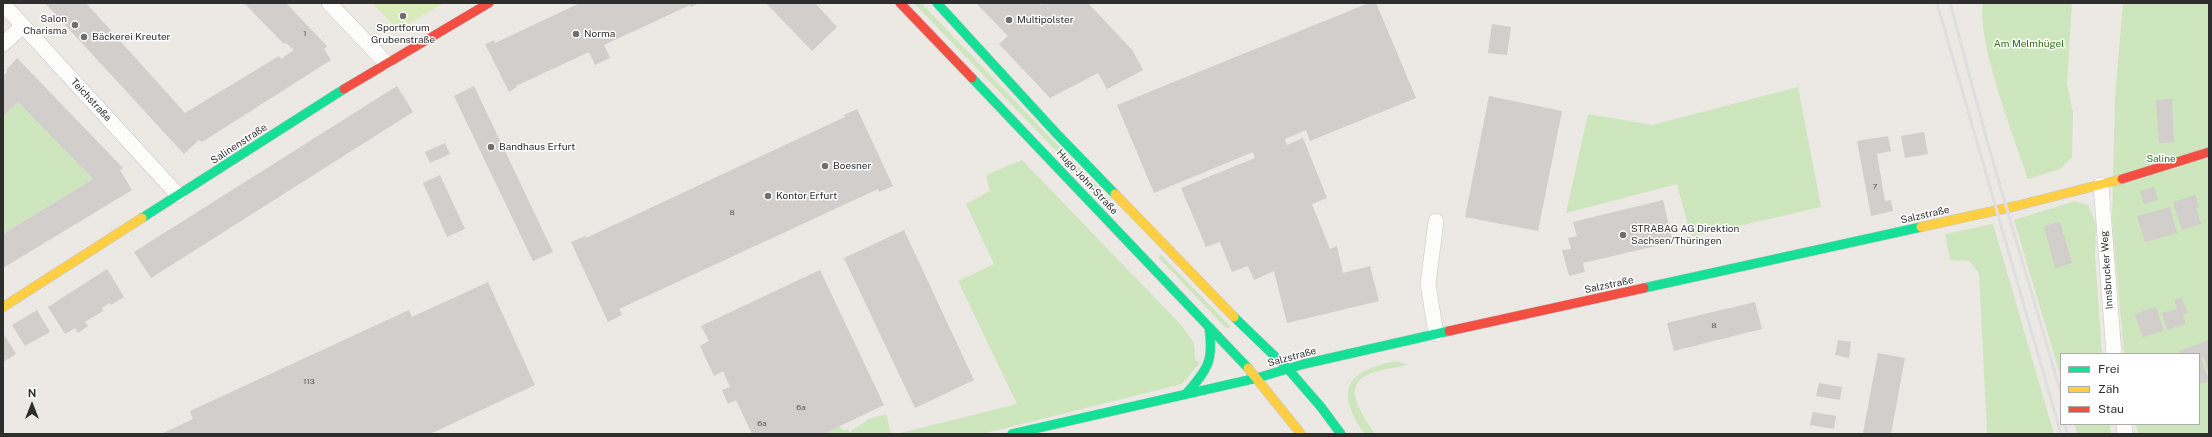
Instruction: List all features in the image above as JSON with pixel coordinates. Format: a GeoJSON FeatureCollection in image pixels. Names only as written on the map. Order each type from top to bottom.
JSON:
{"type":"FeatureCollection","features":[{"type":"Feature","properties":{"kind":"street"},"geometry":{"type":"LineString","coordinates":[[329,3],[386,63]]}},
{"type":"Feature","properties":{"kind":"street","name":"Salinenstraße"},"geometry":{"type":"LineString","coordinates":[[3,307],[386,63],[489,3]]}},
{"type":"Feature","properties":{"kind":"street","name":"Hugo-John-Straße"},"geometry":{"type":"LineString","coordinates":[[900,3],[1257,378],[1301,434]]}},
{"type":"Feature","properties":{"kind":"street","name":"Hugo-John-Straße"},"geometry":{"type":"LineString","coordinates":[[937,3],[1056,134],[1237,320],[1288,369],[1341,434]]}},
{"type":"Feature","properties":{"kind":"street","name":"Teichstraße"},"geometry":{"type":"LineString","coordinates":[[3,4],[178,196]]}},
{"type":"Feature","properties":{"kind":"street"},"geometry":{"type":"LineString","coordinates":[[3,44],[22,26]]}},
{"type":"Feature","properties":{"kind":"street","name":"Salzstraße"},"geometry":{"type":"LineString","coordinates":[[1012,434],[1257,378],[1288,369],[1436,334],[1862,241],[2101,185],[2209,152]]}},
{"type":"Feature","properties":{"kind":"street","name":"Innsbrucker Weg"},"geometry":{"type":"LineString","coordinates":[[2101,185],[2114,353]]}},
{"type":"Feature","properties":{"kind":"street"},"geometry":{"type":"LineString","coordinates":[[1436,221],[1428,284],[1436,334]]}},
{"type":"Feature","properties":{"kind":"street"},"geometry":{"type":"LineString","coordinates":[[1186,394],[1208,368],[1213,349],[1209,327]]}},
{"type":"Feature","properties":{"kind":"green space","name":"Sportforum Grubenstraße"},"geometry":{"type":"Polygon","coordinates":[[[372,3],[444,3],[398,30],[372,3]]]}},
{"type":"Feature","properties":{"kind":"green space"},"geometry":{"type":"Polygon","coordinates":[[[914,3],[921,3],[1115,205],[1115,209],[1112,209],[914,3]]]}},
{"type":"Feature","properties":{"kind":"green space","name":"Am Melmhügel"},"geometry":{"type":"Polygon","coordinates":[[[1983,3],[2072,3],[2067,84],[2073,113],[2072,157],[2060,169],[2028,179],[2006,116],[1991,65],[1982,20],[1983,3]]]}},
{"type":"Feature","properties":{"kind":"green space","name":"Saline"},"geometry":{"type":"Polygon","coordinates":[[[2123,3],[2209,3],[2209,434],[2138,434],[2136,425],[2200,425],[2200,353],[2124,353],[2112,220],[2115,97],[2123,3]]]}},
{"type":"Feature","properties":{"kind":"green space"},"geometry":{"type":"Polygon","coordinates":[[[1798,87],[1821,207],[1691,237],[1677,184],[1566,213],[1588,114],[1652,125],[1798,87]]]}},
{"type":"Feature","properties":{"kind":"green space"},"geometry":{"type":"Polygon","coordinates":[[[18,102],[93,179],[3,234],[3,117],[18,102]]]}},
{"type":"Feature","properties":{"kind":"green space"},"geometry":{"type":"Polygon","coordinates":[[[1022,160],[1182,326],[1194,343],[1195,360],[1200,363],[1182,384],[982,434],[896,434],[1017,404],[958,281],[994,264],[966,204],[990,191],[986,175],[1022,160]]]}},
{"type":"Feature","properties":{"kind":"green space"},"geometry":{"type":"Polygon","coordinates":[[[2075,201],[2088,205],[2096,224],[2095,255],[2102,353],[2060,353],[2060,375],[2014,220],[2075,201]]]}},
{"type":"Feature","properties":{"kind":"green space"},"geometry":{"type":"Polygon","coordinates":[[[1993,224],[2054,434],[1987,434],[1979,273],[1969,261],[1950,260],[1945,234],[1993,224]]]}},
{"type":"Feature","properties":{"kind":"green space"},"geometry":{"type":"Polygon","coordinates":[[[1160,254],[1230,326],[1229,328],[1225,327],[1159,258],[1160,254]]]}},
{"type":"Feature","properties":{"kind":"green space"},"geometry":{"type":"Polygon","coordinates":[[[1397,361],[1408,365],[1369,374],[1360,379],[1356,386],[1355,394],[1357,402],[1375,434],[1365,434],[1355,419],[1350,406],[1348,394],[1350,385],[1356,377],[1366,370],[1397,361]]]}},
{"type":"Feature","properties":{"kind":"green space"},"geometry":{"type":"Polygon","coordinates":[[[886,414],[891,434],[823,434],[840,426],[843,431],[847,429],[850,432],[869,419],[886,414]]]}},
{"type":"Feature","properties":{"kind":"green space"},"geometry":{"type":"Polygon","coordinates":[[[2075,425],[2110,425],[2111,434],[2077,434],[2075,425]]]}},
{"type":"Feature","properties":{"kind":"building"},"geometry":{"type":"Polygon","coordinates":[[[45,3],[86,3],[185,113],[279,56],[281,59],[294,50],[286,43],[284,44],[244,3],[286,3],[327,46],[324,49],[331,60],[202,142],[199,140],[184,154],[45,3]]]}},
{"type":"Feature","properties":{"kind":"building"},"geometry":{"type":"Polygon","coordinates":[[[580,3],[699,3],[691,7],[690,5],[604,45],[610,58],[595,65],[589,52],[516,86],[517,87],[509,92],[485,44],[494,40],[495,43],[580,3]]]}},
{"type":"Feature","properties":{"kind":"building"},"geometry":{"type":"Polygon","coordinates":[[[766,3],[815,3],[837,27],[812,51],[766,3]]]}},
{"type":"Feature","properties":{"kind":"building"},"geometry":{"type":"Polygon","coordinates":[[[976,3],[1039,3],[1041,5],[1043,3],[1088,3],[1133,51],[1143,70],[1107,89],[1098,73],[1050,98],[999,44],[1008,36],[976,3]]]}},
{"type":"Feature","properties":{"kind":"building"},"geometry":{"type":"Polygon","coordinates":[[[1369,3],[1376,3],[1416,98],[1310,141],[1306,130],[1285,139],[1287,145],[1303,138],[1327,198],[1312,204],[1330,249],[1337,246],[1343,273],[1370,266],[1379,301],[1287,323],[1274,271],[1254,280],[1248,266],[1232,272],[1220,242],[1206,247],[1181,188],[1255,158],[1253,152],[1154,193],[1117,105],[1369,3]]]}},
{"type":"Feature","properties":{"kind":"building"},"geometry":{"type":"Polygon","coordinates":[[[1492,24],[1511,27],[1507,55],[1488,53],[1492,24]]]}},
{"type":"Feature","properties":{"kind":"building"},"geometry":{"type":"Polygon","coordinates":[[[17,58],[123,168],[120,170],[132,190],[3,268],[3,234],[93,179],[18,102],[3,117],[3,76],[7,72],[6,70],[17,58]]]}},
{"type":"Feature","properties":{"kind":"building"},"geometry":{"type":"Polygon","coordinates":[[[397,86],[413,112],[151,278],[134,252],[397,86]]]}},
{"type":"Feature","properties":{"kind":"building"},"geometry":{"type":"Polygon","coordinates":[[[474,86],[553,252],[533,261],[454,96],[474,86]]]}},
{"type":"Feature","properties":{"kind":"building"},"geometry":{"type":"Polygon","coordinates":[[[1489,96],[1562,111],[1538,231],[1465,217],[1489,96]]]}},
{"type":"Feature","properties":{"kind":"building"},"geometry":{"type":"Polygon","coordinates":[[[2172,99],[2174,142],[2159,143],[2156,100],[2172,99]]]}},
{"type":"Feature","properties":{"kind":"building"},"geometry":{"type":"Polygon","coordinates":[[[857,109],[893,186],[879,192],[878,189],[619,309],[622,315],[608,322],[571,242],[585,236],[586,238],[845,117],[844,115],[857,109]]]}},
{"type":"Feature","properties":{"kind":"building"},"geometry":{"type":"Polygon","coordinates":[[[1924,132],[1928,154],[1905,158],[1901,136],[1924,132]]]}},
{"type":"Feature","properties":{"kind":"building"},"geometry":{"type":"Polygon","coordinates":[[[1888,136],[1891,151],[1877,154],[1885,201],[1891,200],[1893,211],[1871,216],[1857,141],[1888,136]]]}},
{"type":"Feature","properties":{"kind":"building"},"geometry":{"type":"Polygon","coordinates":[[[445,143],[450,154],[430,163],[425,152],[445,143]]]}},
{"type":"Feature","properties":{"kind":"building"},"geometry":{"type":"Polygon","coordinates":[[[440,175],[465,229],[447,237],[423,183],[440,175]]]}},
{"type":"Feature","properties":{"kind":"building"},"geometry":{"type":"Polygon","coordinates":[[[2154,187],[2158,200],[2144,204],[2140,191],[2154,187]]]}},
{"type":"Feature","properties":{"kind":"building"},"geometry":{"type":"Polygon","coordinates":[[[2196,195],[2199,207],[2196,208],[2201,224],[2182,230],[2173,202],[2196,195]]]}},
{"type":"Feature","properties":{"kind":"building"},"geometry":{"type":"Polygon","coordinates":[[[1663,200],[1673,242],[1583,263],[1585,272],[1569,276],[1562,250],[1571,249],[1568,238],[1577,236],[1573,222],[1663,200]]]}},
{"type":"Feature","properties":{"kind":"building"},"geometry":{"type":"Polygon","coordinates":[[[2170,207],[2177,233],[2145,242],[2137,216],[2170,207]]]}},
{"type":"Feature","properties":{"kind":"building"},"geometry":{"type":"Polygon","coordinates":[[[2060,222],[2072,263],[2055,268],[2044,226],[2060,222]]]}},
{"type":"Feature","properties":{"kind":"building"},"geometry":{"type":"Polygon","coordinates":[[[904,230],[974,380],[915,408],[844,258],[904,230]]]}},
{"type":"Feature","properties":{"kind":"building"},"geometry":{"type":"Polygon","coordinates":[[[107,269],[124,297],[111,305],[109,303],[102,308],[103,311],[85,322],[88,326],[78,333],[75,328],[65,334],[48,307],[107,269]]]}},
{"type":"Feature","properties":{"kind":"building"},"geometry":{"type":"Polygon","coordinates":[[[820,270],[884,405],[823,434],[752,434],[736,400],[728,404],[722,390],[730,387],[723,371],[714,376],[700,346],[709,341],[701,326],[820,270]]]}},
{"type":"Feature","properties":{"kind":"building"},"geometry":{"type":"Polygon","coordinates":[[[488,282],[535,385],[430,434],[161,434],[193,419],[190,411],[409,310],[412,317],[488,282]]]}},
{"type":"Feature","properties":{"kind":"building"},"geometry":{"type":"Polygon","coordinates":[[[2182,297],[2187,313],[2183,315],[2186,324],[2167,330],[2162,313],[2177,309],[2174,300],[2182,297]]]}},
{"type":"Feature","properties":{"kind":"building"},"geometry":{"type":"Polygon","coordinates":[[[1755,302],[1762,329],[1674,351],[1667,323],[1755,302]]]}},
{"type":"Feature","properties":{"kind":"building"},"geometry":{"type":"Polygon","coordinates":[[[2156,307],[2164,331],[2143,337],[2135,314],[2156,307]]]}},
{"type":"Feature","properties":{"kind":"building"},"geometry":{"type":"Polygon","coordinates":[[[37,310],[50,332],[25,346],[12,325],[37,310]]]}},
{"type":"Feature","properties":{"kind":"building"},"geometry":{"type":"Polygon","coordinates":[[[3,333],[16,354],[3,362],[3,333]]]}},
{"type":"Feature","properties":{"kind":"building"},"geometry":{"type":"Polygon","coordinates":[[[1838,340],[1851,342],[1849,358],[1835,355],[1838,340]]]}},
{"type":"Feature","properties":{"kind":"building"},"geometry":{"type":"Polygon","coordinates":[[[2209,340],[2209,373],[2204,358],[2201,358],[2209,381],[2200,384],[2200,353],[2180,353],[2179,351],[2209,340]]]}},
{"type":"Feature","properties":{"kind":"building"},"geometry":{"type":"Polygon","coordinates":[[[1878,353],[1905,358],[1891,434],[1863,433],[1878,353]]]}},
{"type":"Feature","properties":{"kind":"building"},"geometry":{"type":"Polygon","coordinates":[[[1819,383],[1842,387],[1840,400],[1816,396],[1819,383]]]}},
{"type":"Feature","properties":{"kind":"building"},"geometry":{"type":"Polygon","coordinates":[[[1813,412],[1836,416],[1834,429],[1810,425],[1813,412]]]}},
{"type":"Feature","properties":{"kind":"railway"},"geometry":{"type":"LineString","coordinates":[[1937,3],[2061,434]]}},
{"type":"Feature","properties":{"kind":"railway"},"geometry":{"type":"LineString","coordinates":[[1950,3],[1989,148],[2060,390]]}},
{"type":"Feature","properties":{"kind":"railway"},"geometry":{"type":"LineString","coordinates":[[2064,425],[2068,434]]}},
{"type":"Feature","properties":{"kind":"traffic: fast"},"geometry":{"type":"LineString","coordinates":[[937,3],[1056,133],[1115,194]]}},
{"type":"Feature","properties":{"kind":"traffic: fast"},"geometry":{"type":"LineString","coordinates":[[972,78],[1248,368]]}},
{"type":"Feature","properties":{"kind":"traffic: fast"},"geometry":{"type":"LineString","coordinates":[[142,218],[344,89]]}},
{"type":"Feature","properties":{"kind":"traffic: fast"},"geometry":{"type":"LineString","coordinates":[[1644,288],[1921,227]]}},
{"type":"Feature","properties":{"kind":"traffic: fast"},"geometry":{"type":"LineString","coordinates":[[1234,317],[1288,369],[1321,407],[1341,434]]}},
{"type":"Feature","properties":{"kind":"traffic: fast"},"geometry":{"type":"LineString","coordinates":[[1186,394],[1200,378],[1208,364],[1211,348],[1209,327]]}},
{"type":"Feature","properties":{"kind":"traffic: fast"},"geometry":{"type":"LineString","coordinates":[[1012,434],[1257,378],[1304,364],[1449,331]]}},
{"type":"Feature","properties":{"kind":"traffic: slow"},"geometry":{"type":"LineString","coordinates":[[1921,227],[2016,206],[2122,179]]}},
{"type":"Feature","properties":{"kind":"traffic: slow"},"geometry":{"type":"LineString","coordinates":[[1115,194],[1234,317]]}},
{"type":"Feature","properties":{"kind":"traffic: slow"},"geometry":{"type":"LineString","coordinates":[[3,307],[142,218]]}},
{"type":"Feature","properties":{"kind":"traffic: slow"},"geometry":{"type":"LineString","coordinates":[[1248,368],[1301,434]]}},
{"type":"Feature","properties":{"kind":"traffic: jam"},"geometry":{"type":"LineString","coordinates":[[344,89],[489,3]]}},
{"type":"Feature","properties":{"kind":"traffic: jam"},"geometry":{"type":"LineString","coordinates":[[900,3],[972,78]]}},
{"type":"Feature","properties":{"kind":"traffic: jam"},"geometry":{"type":"LineString","coordinates":[[2122,179],[2209,152]]}},
{"type":"Feature","properties":{"kind":"traffic: jam"},"geometry":{"type":"LineString","coordinates":[[1449,331],[1644,288]]}},
{"type":"Feature","properties":{"kind":"place","name":"Sportforum Grubenstraße"},"geometry":{"type":"Point","coordinates":[403,16]}},
{"type":"Feature","properties":{"kind":"place","name":"Multipolster"},"geometry":{"type":"Point","coordinates":[1009,20]}},
{"type":"Feature","properties":{"kind":"place","name":"Salon Charisma"},"geometry":{"type":"Point","coordinates":[75,25]}},
{"type":"Feature","properties":{"kind":"place","name":"Norma"},"geometry":{"type":"Point","coordinates":[576,34]}},
{"type":"Feature","properties":{"kind":"place","name":"Bäckerei Kreuter"},"geometry":{"type":"Point","coordinates":[84,37]}},
{"type":"Feature","properties":{"kind":"place","name":"Bandhaus Erfurt"},"geometry":{"type":"Point","coordinates":[491,147]}},
{"type":"Feature","properties":{"kind":"place","name":"Boesner"},"geometry":{"type":"Point","coordinates":[825,166]}},
{"type":"Feature","properties":{"kind":"place","name":"Kontor Erfurt"},"geometry":{"type":"Point","coordinates":[768,196]}},
{"type":"Feature","properties":{"kind":"place","name":"STRABAG AG Direktion Sachsen/Thüringen"},"geometry":{"type":"Point","coordinates":[1623,235]}}]}
